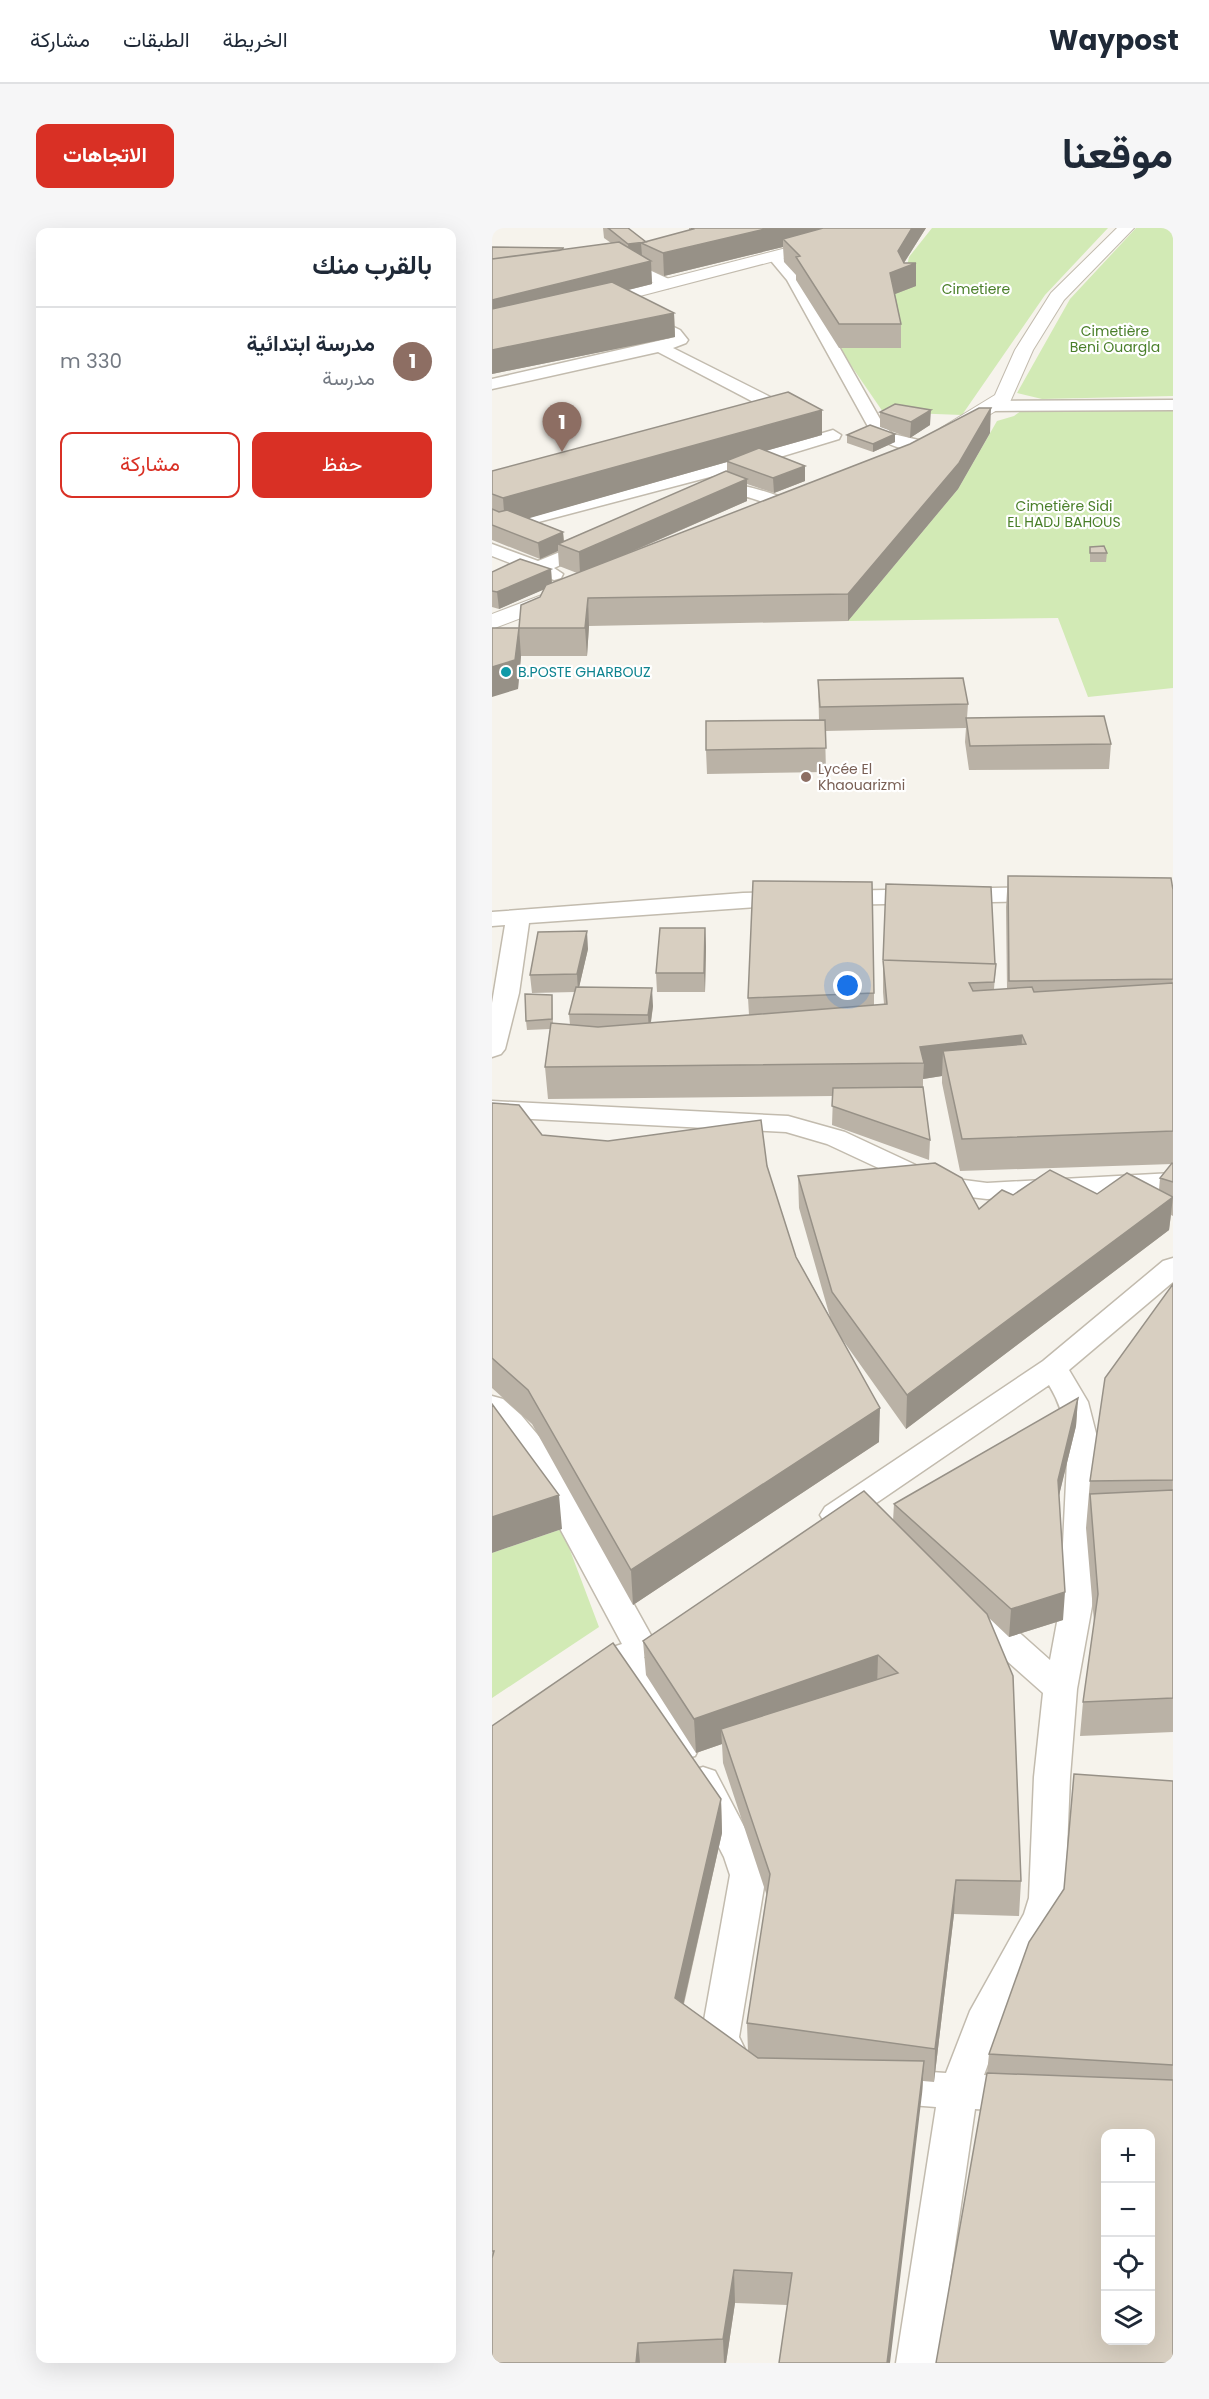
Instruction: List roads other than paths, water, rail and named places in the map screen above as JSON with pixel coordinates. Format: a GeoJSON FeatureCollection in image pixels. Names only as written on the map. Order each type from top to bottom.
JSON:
{"type":"FeatureCollection","features":[{"type":"Feature","properties":{"kind":"street"},"geometry":{"type":"LineString","coordinates":[[906,465],[948,444],[1000,403],[1024,350],[1058,297],[1126,228]]}},
{"type":"Feature","properties":{"kind":"street"},"geometry":{"type":"LineString","coordinates":[[573,308],[873,229]]}},
{"type":"Feature","properties":{"kind":"street"},"geometry":{"type":"LineString","coordinates":[[774,256],[794,278],[868,410],[865,432]]}},
{"type":"Feature","properties":{"kind":"street"},"geometry":{"type":"LineString","coordinates":[[600,265],[625,264],[668,284]]}},
{"type":"Feature","properties":{"kind":"street"},"geometry":{"type":"LineString","coordinates":[[492,384],[675,344],[680,340],[680,337],[607,300]]}},
{"type":"Feature","properties":{"kind":"street"},"geometry":{"type":"LineString","coordinates":[[660,347],[833,435]]}},
{"type":"Feature","properties":{"kind":"street"},"geometry":{"type":"LineString","coordinates":[[885,461],[921,446],[1000,403],[1173,405]]}},
{"type":"Feature","properties":{"kind":"street"},"geometry":{"type":"LineString","coordinates":[[766,419],[787,413]]}},
{"type":"Feature","properties":{"kind":"street"},"geometry":{"type":"LineString","coordinates":[[492,522],[508,525],[738,465],[833,435],[865,432],[921,446]]}},
{"type":"Feature","properties":{"kind":"street"},"geometry":{"type":"LineString","coordinates":[[691,501],[713,491],[731,489],[800,502]]}},
{"type":"Feature","properties":{"kind":"street"},"geometry":{"type":"LineString","coordinates":[[758,519],[800,502]]}},
{"type":"Feature","properties":{"kind":"street"},"geometry":{"type":"LineString","coordinates":[[538,568],[615,534]]}},
{"type":"Feature","properties":{"kind":"street"},"geometry":{"type":"LineString","coordinates":[[492,550],[580,588]]}},
{"type":"Feature","properties":{"kind":"street"},"geometry":{"type":"LineString","coordinates":[[492,622],[580,588]]}},
{"type":"Feature","properties":{"kind":"street"},"geometry":{"type":"LineString","coordinates":[[492,634],[580,588]]}},
{"type":"Feature","properties":{"kind":"street"},"geometry":{"type":"LineString","coordinates":[[492,919],[743,900],[1063,894]]}},
{"type":"Feature","properties":{"kind":"street"},"geometry":{"type":"LineString","coordinates":[[492,900],[518,916]]}},
{"type":"Feature","properties":{"kind":"street"},"geometry":{"type":"LineString","coordinates":[[492,1049],[507,993],[518,916]]}},
{"type":"Feature","properties":{"kind":"street"},"geometry":{"type":"LineString","coordinates":[[492,1109],[788,1124],[836,1138],[911,1173],[953,1187],[987,1191],[1173,1181]]}},
{"type":"Feature","properties":{"kind":"street"},"geometry":{"type":"LineString","coordinates":[[814,1530],[1053,1368],[1173,1267]]}},
{"type":"Feature","properties":{"kind":"street"},"geometry":{"type":"LineString","coordinates":[[917,2363],[950,2134],[959,2090],[989,2011],[1042,1917],[1068,1781],[1060,1689],[1076,1606],[1083,1441],[1080,1417],[1071,1394],[1053,1368]]}},
{"type":"Feature","properties":{"kind":"street"},"geometry":{"type":"LineString","coordinates":[[492,1406],[510,1422],[532,1448],[633,1651],[696,1766],[742,1857],[747,1875],[744,1907],[720,2037],[725,2052],[734,2066],[749,2076],[760,2077]]}},
{"type":"Feature","properties":{"kind":"street"},"geometry":{"type":"LineString","coordinates":[[852,1504],[878,1527]]}},
{"type":"Feature","properties":{"kind":"street"},"geometry":{"type":"LineString","coordinates":[[948,1589],[1060,1689]]}},
{"type":"Feature","properties":{"kind":"street"},"geometry":{"type":"LineString","coordinates":[[849,2084],[1054,2098]]}},
{"type":"Feature","properties":{"kind":"place","name":"مدرسة ابتدائية"},"geometry":{"type":"Point","coordinates":[562,452]}},
{"type":"Feature","properties":{"kind":"place","name":"B.POSTE GHARBOUZ"},"geometry":{"type":"Point","coordinates":[506,672]}},
{"type":"Feature","properties":{"kind":"place","name":"Lycée El Khaouarizmi"},"geometry":{"type":"Point","coordinates":[806,777]}},
{"type":"Feature","properties":{"kind":"park label","name":"Cimetiere"},"geometry":{"type":"Point","coordinates":[976,289]}},
{"type":"Feature","properties":{"kind":"park label","name":"Cimetière Beni Ouargla"},"geometry":{"type":"Point","coordinates":[1115,340]}},
{"type":"Feature","properties":{"kind":"park label","name":"Cimetière Sidi EL HADJ BAHOUS"},"geometry":{"type":"Point","coordinates":[1064,514]}}]}
